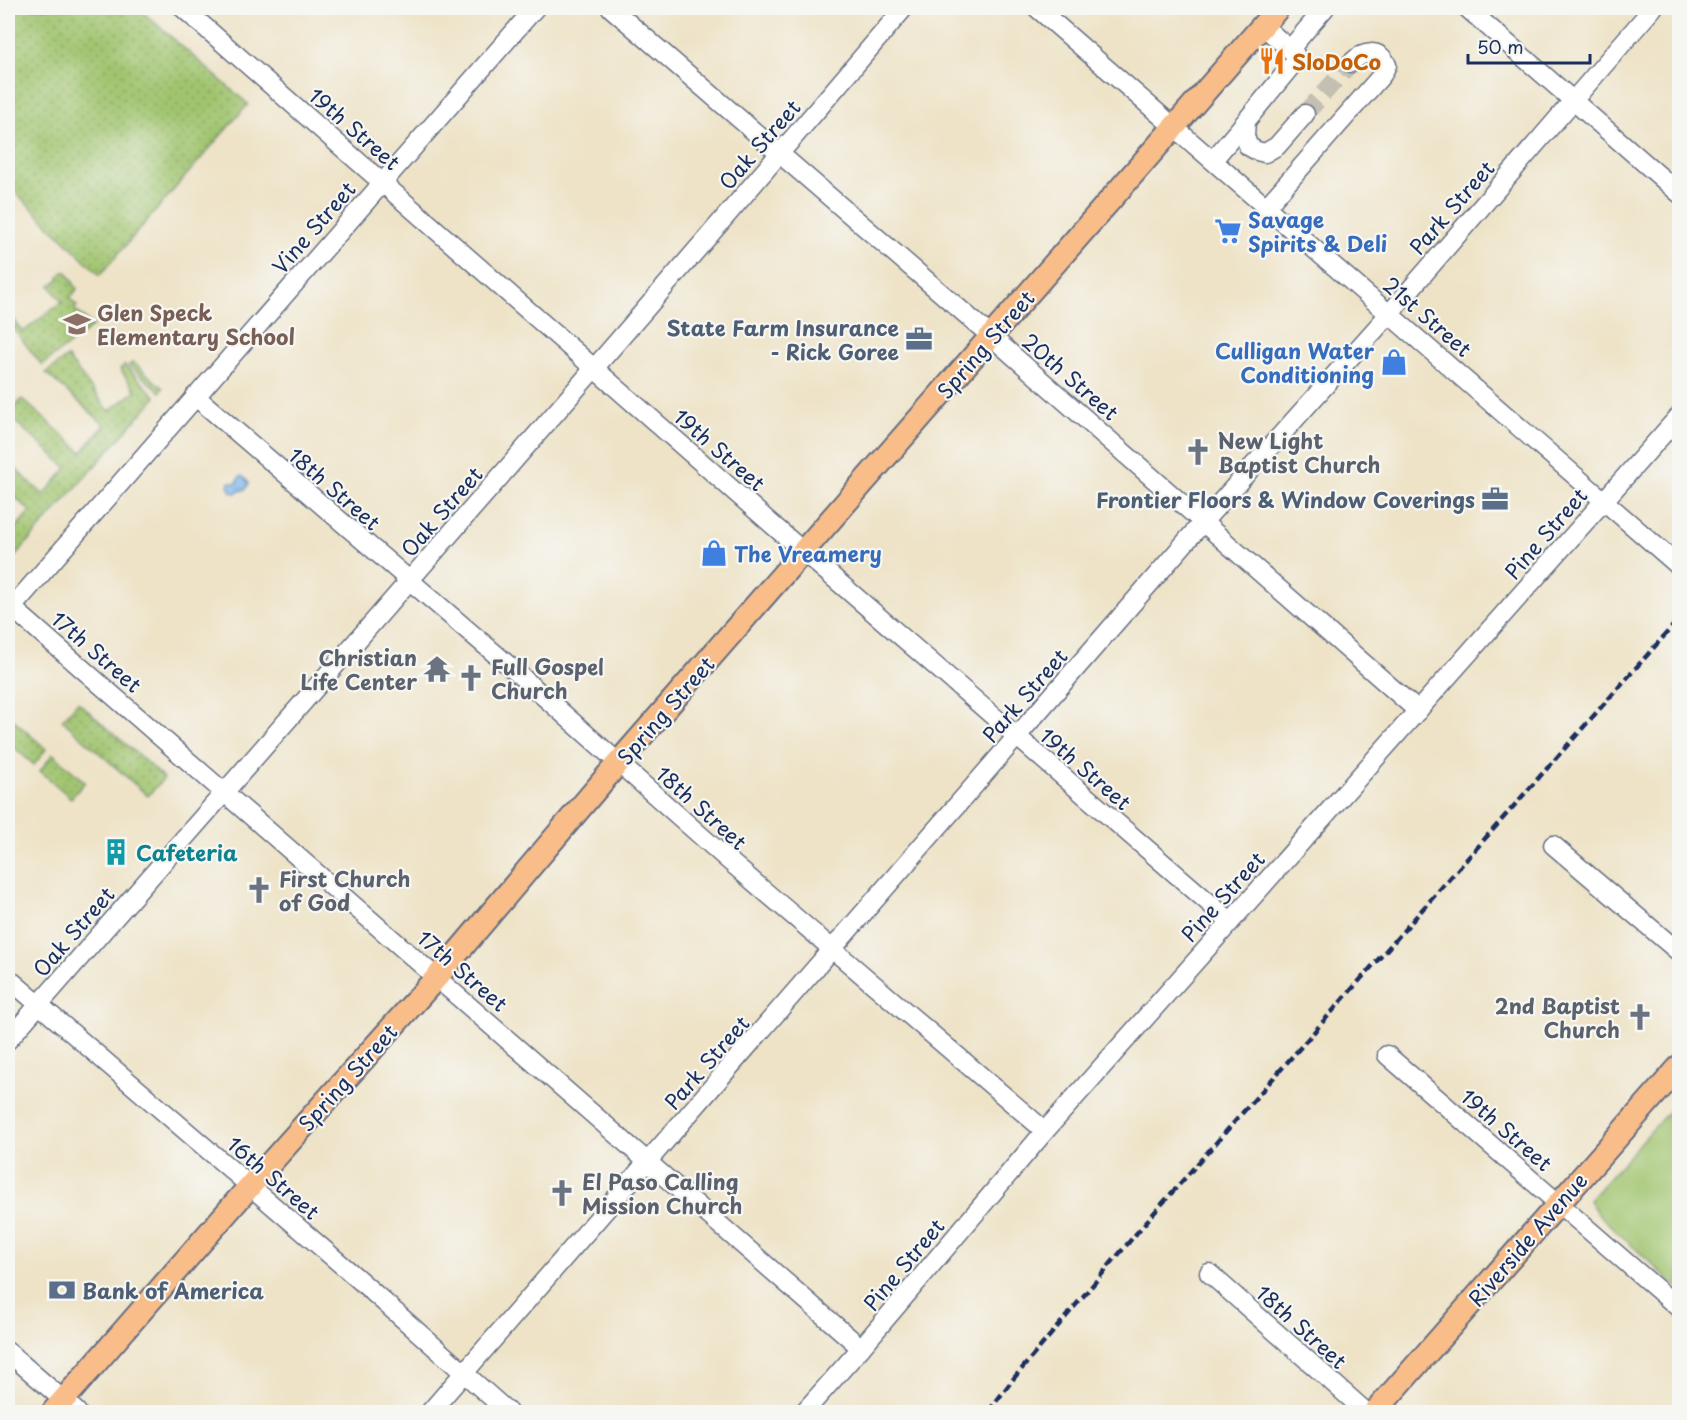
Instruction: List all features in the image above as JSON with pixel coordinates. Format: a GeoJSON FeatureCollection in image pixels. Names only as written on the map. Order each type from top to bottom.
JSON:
{"type":"FeatureCollection","features":[{"type":"Feature","properties":{"kind":"main road","name":"Spring Street"},"geometry":{"type":"LineString","coordinates":[[65,1409],[250,1186],[437,976],[619,762],[1278,8]]}},
{"type":"Feature","properties":{"kind":"main road","name":"Riverside Avenue"},"geometry":{"type":"LineString","coordinates":[[1375,1413],[1680,1066]]}},
{"type":"Feature","properties":{"kind":"street","name":"19th Street"},"geometry":{"type":"LineString","coordinates":[[183,8],[804,552],[1230,921]]}},
{"type":"Feature","properties":{"kind":"street","name":"Vine Street"},"geometry":{"type":"LineString","coordinates":[[9,608],[535,8]]}},
{"type":"Feature","properties":{"kind":"street","name":"20th Street"},"geometry":{"type":"LineString","coordinates":[[611,8],[781,153],[1418,711]]}},
{"type":"Feature","properties":{"kind":"street","name":"Oak Street"},"geometry":{"type":"LineString","coordinates":[[8,1040],[222,792],[596,369],[904,8]]}},
{"type":"Feature","properties":{"kind":"street","name":"21st Street"},"geometry":{"type":"LineString","coordinates":[[1037,8],[1268,206],[1680,567]]}},
{"type":"Feature","properties":{"kind":"street"},"geometry":{"type":"LineString","coordinates":[[1290,49],[1325,8]]}},
{"type":"Feature","properties":{"kind":"street"},"geometry":{"type":"LineString","coordinates":[[1467,8],[1680,194]]}},
{"type":"Feature","properties":{"kind":"street","name":"Park Street"},"geometry":{"type":"LineString","coordinates":[[430,1413],[1203,522],[1390,313],[1653,8]]}},
{"type":"Feature","properties":{"kind":"street"},"geometry":{"type":"LineString","coordinates":[[1214,160],[1298,59],[1262,25]]}},
{"type":"Feature","properties":{"kind":"street"},"geometry":{"type":"LineString","coordinates":[[1268,206],[1382,75],[1387,65],[1384,59],[1376,53],[1366,52],[1351,63]]}},
{"type":"Feature","properties":{"kind":"street"},"geometry":{"type":"LineString","coordinates":[[1246,121],[1245,135],[1248,146],[1257,152],[1265,153],[1277,146],[1305,114]]}},
{"type":"Feature","properties":{"kind":"street","name":"18th Street"},"geometry":{"type":"LineString","coordinates":[[195,396],[619,762],[727,859],[1045,1131]]}},
{"type":"Feature","properties":{"kind":"street","name":"Pine Street"},"geometry":{"type":"LineString","coordinates":[[804,1413],[1045,1131],[1680,415]]}},
{"type":"Feature","properties":{"kind":"street","name":"17th Street"},"geometry":{"type":"LineString","coordinates":[[9,608],[437,976],[861,1348]]}},
{"type":"Feature","properties":{"kind":"street"},"geometry":{"type":"LineString","coordinates":[[1553,845],[1680,953]]}},
{"type":"Feature","properties":{"kind":"street","name":"16th Street"},"geometry":{"type":"LineString","coordinates":[[8,978],[250,1186],[508,1413]]}},
{"type":"Feature","properties":{"kind":"street","name":"19th Street"},"geometry":{"type":"LineString","coordinates":[[1387,1055],[1680,1309]]}},
{"type":"Feature","properties":{"kind":"street","name":"18th Street"},"geometry":{"type":"LineString","coordinates":[[1209,1274],[1366,1413]]}},
{"type":"Feature","properties":{"kind":"street"},"geometry":{"type":"LineString","coordinates":[[8,1352],[65,1409]]}},
{"type":"Feature","properties":{"kind":"green space"},"geometry":{"type":"Polygon","coordinates":[[[8,8],[138,8],[248,104],[100,275],[8,185],[8,8]]]}},
{"type":"Feature","properties":{"kind":"green space"},"geometry":{"type":"Polygon","coordinates":[[[63,272],[67,272],[77,289],[70,299],[77,306],[74,309],[93,326],[42,365],[8,322],[8,318],[11,316],[23,332],[62,302],[50,286],[59,279],[63,272]]]}},
{"type":"Feature","properties":{"kind":"green space"},"geometry":{"type":"Polygon","coordinates":[[[67,357],[109,411],[136,391],[120,369],[125,365],[156,397],[10,562],[8,561],[8,537],[30,511],[8,491],[8,462],[44,495],[67,468],[8,415],[22,399],[82,452],[105,425],[46,373],[67,357]]]}},
{"type":"Feature","properties":{"kind":"green space"},"geometry":{"type":"Polygon","coordinates":[[[133,362],[163,388],[160,392],[129,365],[133,362]]]}},
{"type":"Feature","properties":{"kind":"green space"},"geometry":{"type":"Polygon","coordinates":[[[78,702],[164,778],[148,796],[62,720],[78,702]]]}},
{"type":"Feature","properties":{"kind":"green space"},"geometry":{"type":"Polygon","coordinates":[[[9,716],[46,749],[34,765],[8,742],[9,716]]]}},
{"type":"Feature","properties":{"kind":"green space"},"geometry":{"type":"Polygon","coordinates":[[[53,754],[85,782],[71,798],[40,771],[53,754]]]}},
{"type":"Feature","properties":{"kind":"green space"},"geometry":{"type":"Polygon","coordinates":[[[1679,1100],[1679,1289],[1597,1213],[1589,1200],[1679,1100]]]}},
{"type":"Feature","properties":{"kind":"water"},"geometry":{"type":"Polygon","coordinates":[[[242,476],[249,483],[246,489],[231,492],[228,485],[230,482],[237,483],[239,477],[242,476]]]}},
{"type":"Feature","properties":{"kind":"tunnel"},"geometry":{"type":"LineString","coordinates":[[1305,114],[1351,63]]}},
{"type":"Feature","properties":{"kind":"railway"},"geometry":{"type":"LineString","coordinates":[[988,1412],[1146,1222],[1680,618]]}},
{"type":"Feature","properties":{"kind":"place","name":"SloDoCo"},"geometry":{"type":"Point","coordinates":[1272,61]}},
{"type":"Feature","properties":{"kind":"place","name":"Savage Spirits & Deli"},"geometry":{"type":"Point","coordinates":[1228,231]}},
{"type":"Feature","properties":{"kind":"place","name":"Glen Speck Elementary School"},"geometry":{"type":"Point","coordinates":[77,324]}},
{"type":"Feature","properties":{"kind":"place","name":"State Farm Insurance - Rick Goree"},"geometry":{"type":"Point","coordinates":[919,339]}},
{"type":"Feature","properties":{"kind":"place","name":"Culligan Water Conditioning"},"geometry":{"type":"Point","coordinates":[1394,362]}},
{"type":"Feature","properties":{"kind":"place","name":"New Light Baptist Church"},"geometry":{"type":"Point","coordinates":[1198,452]}},
{"type":"Feature","properties":{"kind":"place","name":"Frontier Floors & Window Coverings"},"geometry":{"type":"Point","coordinates":[1495,499]}},
{"type":"Feature","properties":{"kind":"place","name":"The Vreamery"},"geometry":{"type":"Point","coordinates":[714,553]}},
{"type":"Feature","properties":{"kind":"place","name":"Christian Life Center"},"geometry":{"type":"Point","coordinates":[437,669]}},
{"type":"Feature","properties":{"kind":"place","name":"Full Gospel Church"},"geometry":{"type":"Point","coordinates":[471,678]}},
{"type":"Feature","properties":{"kind":"place","name":"Cafeteria"},"geometry":{"type":"Point","coordinates":[116,852]}},
{"type":"Feature","properties":{"kind":"place","name":"First Church of God"},"geometry":{"type":"Point","coordinates":[259,890]}},
{"type":"Feature","properties":{"kind":"place","name":"2nd Baptist Church"},"geometry":{"type":"Point","coordinates":[1640,1017]}},
{"type":"Feature","properties":{"kind":"place","name":"El Paso Calling Mission Church"},"geometry":{"type":"Point","coordinates":[562,1193]}},
{"type":"Feature","properties":{"kind":"place","name":"Bank of America"},"geometry":{"type":"Point","coordinates":[62,1290]}}]}
